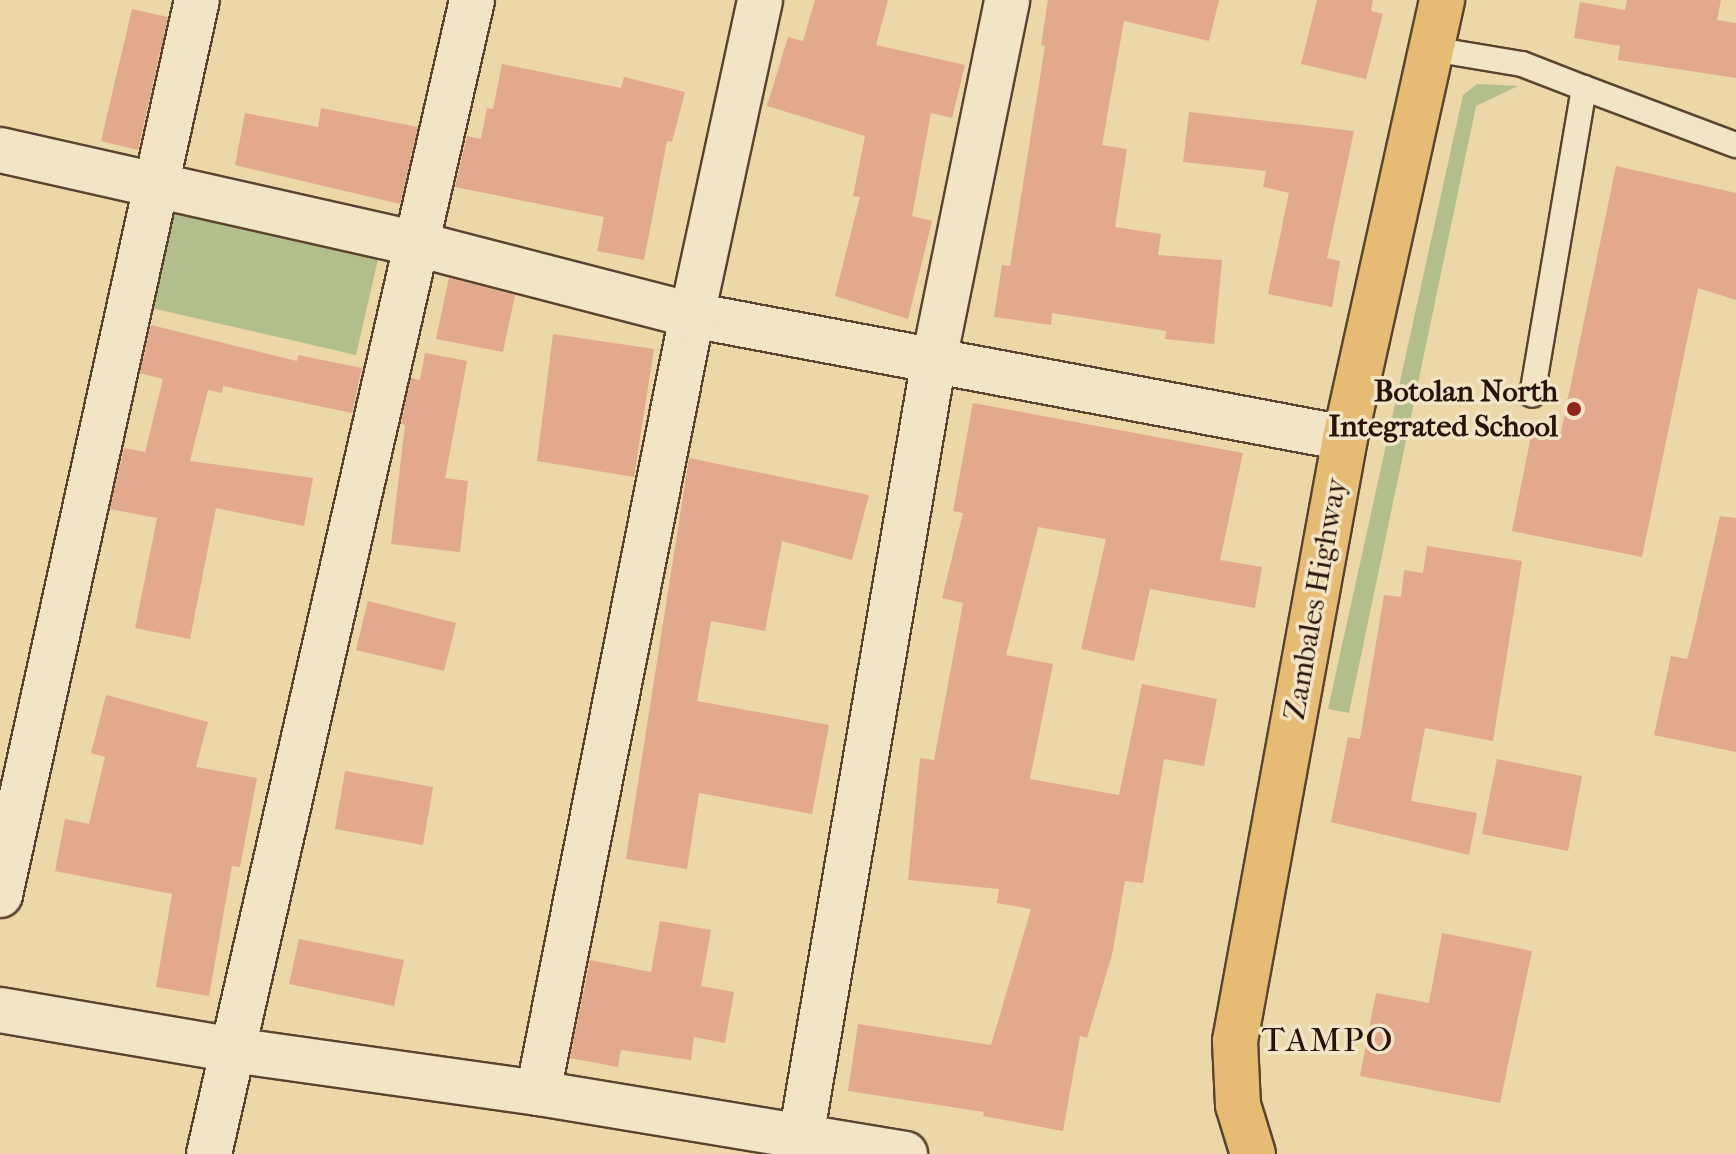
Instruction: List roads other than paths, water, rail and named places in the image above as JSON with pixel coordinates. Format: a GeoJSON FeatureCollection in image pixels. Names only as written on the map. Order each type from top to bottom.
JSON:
{"type":"FeatureCollection","features":[{"type":"Feature","properties":{"kind":"main road","name":"Zambales Highway"},"geometry":{"type":"LineString","coordinates":[[1253,1154],[1238,1105],[1235,1041],[1345,438],[1442,0]]}},
{"type":"Feature","properties":{"kind":"street"},"geometry":{"type":"LineString","coordinates":[[0,895],[160,188],[197,0]]}},
{"type":"Feature","properties":{"kind":"street"},"geometry":{"type":"LineString","coordinates":[[209,1154],[413,243],[472,0]]}},
{"type":"Feature","properties":{"kind":"street"},"geometry":{"type":"LineString","coordinates":[[538,1093],[692,315],[760,0]]}},
{"type":"Feature","properties":{"kind":"street"},"geometry":{"type":"LineString","coordinates":[[801,1137],[934,360],[1007,0]]}},
{"type":"Feature","properties":{"kind":"street"},"geometry":{"type":"LineString","coordinates":[[0,150],[413,243],[692,315],[1345,438]]}},
{"type":"Feature","properties":{"kind":"street"},"geometry":{"type":"LineString","coordinates":[[0,1010],[233,1050],[538,1093],[905,1154]]}},
{"type":"Feature","properties":{"kind":"lane"},"geometry":{"type":"LineString","coordinates":[[1432,49],[1522,64],[1736,145]]}},
{"type":"Feature","properties":{"kind":"lane"},"geometry":{"type":"LineString","coordinates":[[1532,395],[1584,88]]}},
{"type":"Feature","properties":{"kind":"place","name":"Botolan North Integrated School"},"geometry":{"type":"Point","coordinates":[1574,409]}},
{"type":"Feature","properties":{"kind":"district","name":"TAMPO"},"geometry":{"type":"Point","coordinates":[1328,1041]}}]}
